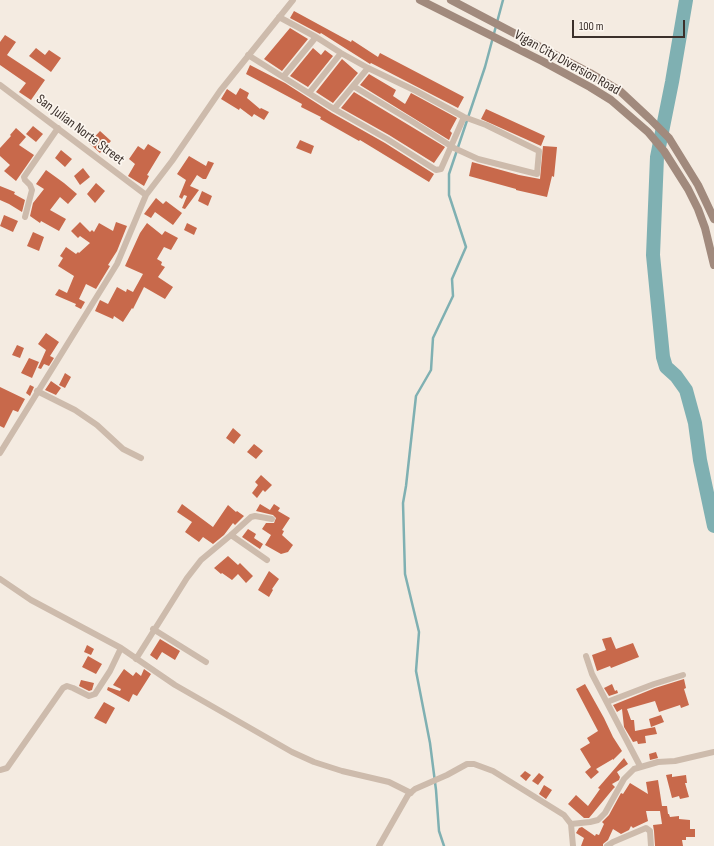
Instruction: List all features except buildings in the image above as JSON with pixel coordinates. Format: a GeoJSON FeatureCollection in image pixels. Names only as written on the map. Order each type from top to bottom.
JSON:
{"type":"FeatureCollection","features":[{"type":"Feature","properties":{"kind":"main road","name":"Vigan City Diversion Road"},"geometry":{"type":"LineString","coordinates":[[420,0],[542,61],[611,100],[648,132],[664,151],[688,189],[698,209],[705,228],[714,265]]}},
{"type":"Feature","properties":{"kind":"main road","name":"Vigan City Diversion Road"},"geometry":{"type":"LineString","coordinates":[[451,0],[590,73],[620,91],[669,138],[698,185],[714,219]]}},
{"type":"Feature","properties":{"kind":"street"},"geometry":{"type":"LineString","coordinates":[[0,453],[117,264],[146,195],[172,161],[220,90],[293,0]]}},
{"type":"Feature","properties":{"kind":"street"},"geometry":{"type":"LineString","coordinates":[[279,17],[368,68],[465,117],[486,125],[539,151],[537,174],[478,159],[453,147],[352,86]]}},
{"type":"Feature","properties":{"kind":"street"},"geometry":{"type":"LineString","coordinates":[[283,77],[316,37]]}},
{"type":"Feature","properties":{"kind":"street"},"geometry":{"type":"LineString","coordinates":[[309,93],[341,53]]}},
{"type":"Feature","properties":{"kind":"street"},"geometry":{"type":"LineString","coordinates":[[248,55],[436,170],[441,169],[453,147],[465,117]]}},
{"type":"Feature","properties":{"kind":"street"},"geometry":{"type":"LineString","coordinates":[[334,109],[368,68]]}},
{"type":"Feature","properties":{"kind":"street","name":"San Julian Norte Street"},"geometry":{"type":"LineString","coordinates":[[0,85],[146,195]]}},
{"type":"Feature","properties":{"kind":"street"},"geometry":{"type":"LineString","coordinates":[[25,217],[32,188],[25,180],[24,176],[58,128]]}},
{"type":"Feature","properties":{"kind":"street"},"geometry":{"type":"LineString","coordinates":[[37,391],[75,410],[97,425],[124,450],[141,458]]}},
{"type":"Feature","properties":{"kind":"street"},"geometry":{"type":"LineString","coordinates":[[136,659],[153,629],[187,578],[201,560],[252,517],[272,518]]}},
{"type":"Feature","properties":{"kind":"street"},"geometry":{"type":"LineString","coordinates":[[231,535],[267,560]]}},
{"type":"Feature","properties":{"kind":"street"},"geometry":{"type":"LineString","coordinates":[[0,579],[32,600],[120,648],[175,685],[292,752],[321,764],[389,782],[411,793]]}},
{"type":"Feature","properties":{"kind":"street"},"geometry":{"type":"LineString","coordinates":[[153,629],[206,662]]}},
{"type":"Feature","properties":{"kind":"street"},"geometry":{"type":"LineString","coordinates":[[0,770],[7,768],[63,688],[67,686],[89,696],[96,694],[113,666],[120,648]]}},
{"type":"Feature","properties":{"kind":"street"},"geometry":{"type":"LineString","coordinates":[[586,656],[592,674],[640,766]]}},
{"type":"Feature","properties":{"kind":"street"},"geometry":{"type":"LineString","coordinates":[[606,702],[683,675]]}},
{"type":"Feature","properties":{"kind":"street"},"geometry":{"type":"LineString","coordinates":[[571,824],[598,820],[605,813],[624,779],[634,769],[658,762],[699,757],[714,752]]}},
{"type":"Feature","properties":{"kind":"street"},"geometry":{"type":"LineString","coordinates":[[379,846],[408,795],[426,784],[467,764],[474,764],[493,771],[564,815],[571,824],[574,846]]}},
{"type":"Feature","properties":{"kind":"street"},"geometry":{"type":"LineString","coordinates":[[607,846],[646,828],[650,831],[651,846]]}},
{"type":"Feature","properties":{"kind":"waterway"},"geometry":{"type":"LineString","coordinates":[[444,846],[439,831],[430,743],[416,671],[419,632],[405,574],[403,503],[416,396],[431,370],[433,338],[453,296],[452,279],[466,247],[449,195],[449,174],[485,67],[503,0]]}},
{"type":"Feature","properties":{"kind":"waterway"},"geometry":{"type":"LineString","coordinates":[[686,0],[657,157],[653,255],[663,357],[666,367],[676,376],[686,390],[695,423],[700,460],[714,526]]}}]}
